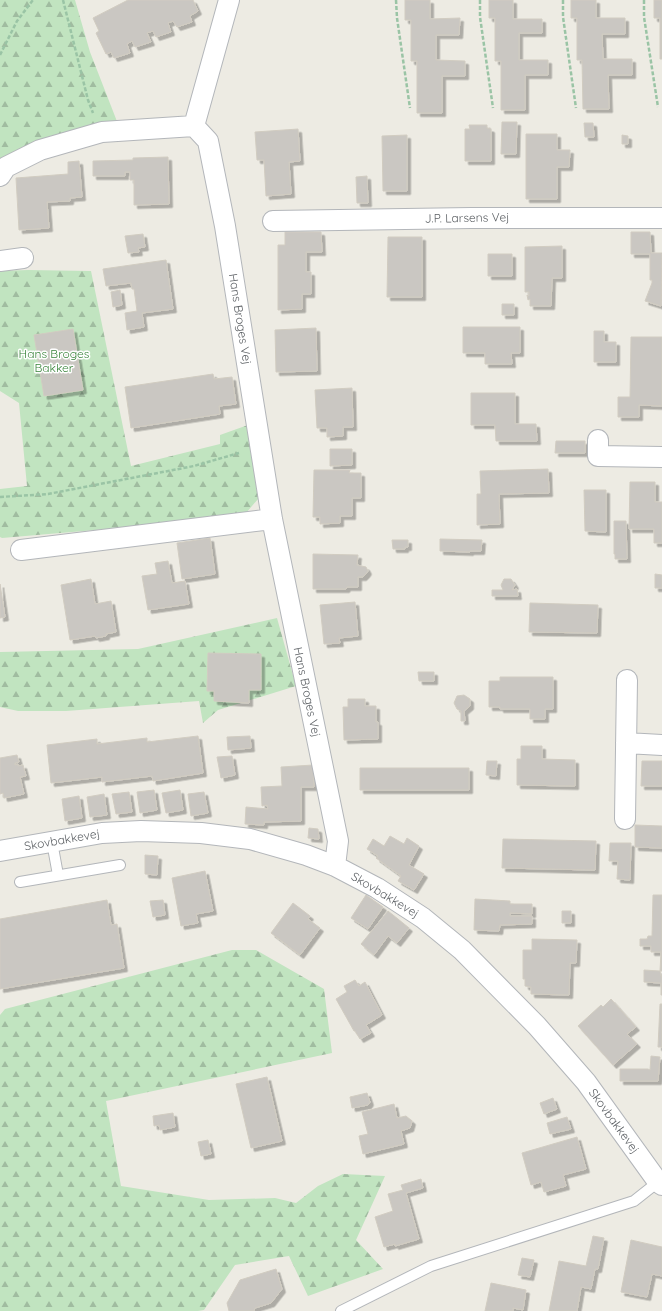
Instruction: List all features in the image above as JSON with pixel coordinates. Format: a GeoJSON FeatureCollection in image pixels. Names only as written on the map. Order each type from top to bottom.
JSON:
{"type":"FeatureCollection","features":[{"type":"Feature","properties":{"kind":"street"},"geometry":{"type":"LineString","coordinates":[[0,176],[6,167],[40,150],[100,133],[194,126],[229,0]]}},
{"type":"Feature","properties":{"kind":"street","name":"Hans Broges Vej"},"geometry":{"type":"LineString","coordinates":[[194,126],[208,141],[225,226],[272,519],[338,841],[335,866]]}},
{"type":"Feature","properties":{"kind":"street","name":"J.P. Larsens Vej"},"geometry":{"type":"LineString","coordinates":[[273,221],[471,218],[662,218]]}},
{"type":"Feature","properties":{"kind":"street"},"geometry":{"type":"LineString","coordinates":[[0,261],[23,258]]}},
{"type":"Feature","properties":{"kind":"street"},"geometry":{"type":"LineString","coordinates":[[598,440],[598,456],[662,457]]}},
{"type":"Feature","properties":{"kind":"street"},"geometry":{"type":"LineString","coordinates":[[21,550],[272,519]]}},
{"type":"Feature","properties":{"kind":"street"},"geometry":{"type":"LineString","coordinates":[[625,819],[627,680]]}},
{"type":"Feature","properties":{"kind":"street"},"geometry":{"type":"LineString","coordinates":[[626,743],[662,745]]}},
{"type":"Feature","properties":{"kind":"street","name":"Skovbakkevej"},"geometry":{"type":"LineString","coordinates":[[0,851],[102,833],[141,831],[201,833],[250,839],[335,866],[377,888],[417,914],[462,950],[538,1026],[586,1082],[660,1184]]}},
{"type":"Feature","properties":{"kind":"lane"},"geometry":{"type":"LineString","coordinates":[[52,842],[58,875]]}},
{"type":"Feature","properties":{"kind":"lane"},"geometry":{"type":"LineString","coordinates":[[20,882],[120,865]]}},
{"type":"Feature","properties":{"kind":"lane","name":"Skovbakkevej"},"geometry":{"type":"LineString","coordinates":[[341,1311],[431,1266],[634,1202],[660,1184]]}},
{"type":"Feature","properties":{"kind":"path"},"geometry":{"type":"LineString","coordinates":[[0,55],[17,21],[33,0]]}},
{"type":"Feature","properties":{"kind":"path"},"geometry":{"type":"LineString","coordinates":[[63,0],[88,100],[100,133]]}},
{"type":"Feature","properties":{"kind":"path"},"geometry":{"type":"LineString","coordinates":[[396,0],[397,18],[410,108]]}},
{"type":"Feature","properties":{"kind":"path"},"geometry":{"type":"LineString","coordinates":[[480,0],[480,17],[493,108]]}},
{"type":"Feature","properties":{"kind":"path"},"geometry":{"type":"LineString","coordinates":[[563,0],[563,17],[576,108]]}},
{"type":"Feature","properties":{"kind":"path"},"geometry":{"type":"LineString","coordinates":[[644,0],[644,17],[658,107]]}},
{"type":"Feature","properties":{"kind":"path"},"geometry":{"type":"LineString","coordinates":[[0,497],[48,494],[194,466],[229,457],[260,445]]}},
{"type":"Feature","properties":{"kind":"green space"},"geometry":{"type":"Polygon","coordinates":[[[0,0],[75,0],[90,52],[118,124],[0,164],[0,0]]]}},
{"type":"Feature","properties":{"kind":"green space","name":"Hans Broges Bakker"},"geometry":{"type":"Polygon","coordinates":[[[0,271],[91,271],[131,466],[220,444],[220,435],[248,425],[258,499],[246,513],[107,529],[0,537],[0,489],[27,486],[19,403],[0,391],[0,271]]]}},
{"type":"Feature","properties":{"kind":"green space"},"geometry":{"type":"Polygon","coordinates":[[[277,618],[296,686],[218,710],[203,723],[199,701],[66,711],[18,711],[0,707],[0,652],[138,649],[277,618]]]}},
{"type":"Feature","properties":{"kind":"green space"},"geometry":{"type":"Polygon","coordinates":[[[232,950],[256,950],[324,989],[332,1053],[106,1101],[121,1186],[209,1200],[275,1198],[296,1203],[318,1186],[343,1174],[385,1176],[356,1240],[383,1269],[308,1296],[289,1256],[235,1265],[204,1310],[0,1311],[0,1015],[5,1009],[232,950]]]}},
{"type":"Feature","properties":{"kind":"building"},"geometry":{"type":"Polygon","coordinates":[[[128,0],[193,0],[198,11],[190,16],[192,22],[177,27],[173,21],[168,23],[171,32],[156,37],[153,31],[147,33],[151,42],[135,47],[132,41],[127,44],[130,53],[114,58],[111,52],[106,54],[96,33],[99,31],[93,18],[128,0]]]}},
{"type":"Feature","properties":{"kind":"building"},"geometry":{"type":"Polygon","coordinates":[[[405,0],[430,0],[430,19],[460,18],[459,35],[436,35],[436,60],[465,61],[465,76],[442,76],[442,113],[417,113],[417,61],[411,61],[411,20],[405,20],[405,0]]]}},
{"type":"Feature","properties":{"kind":"building"},"geometry":{"type":"Polygon","coordinates":[[[489,0],[513,0],[513,19],[542,19],[542,33],[519,33],[519,60],[548,60],[548,75],[525,75],[525,110],[501,110],[501,61],[495,61],[495,18],[489,18],[489,0]]]}},
{"type":"Feature","properties":{"kind":"building"},"geometry":{"type":"Polygon","coordinates":[[[571,0],[596,0],[596,18],[625,18],[625,34],[602,34],[603,59],[632,59],[632,75],[608,75],[609,109],[583,109],[582,60],[577,60],[577,18],[571,18],[571,0]]]}},
{"type":"Feature","properties":{"kind":"building"},"geometry":{"type":"Polygon","coordinates":[[[654,0],[662,0],[662,59],[660,59],[660,18],[654,18],[654,0]]]}},
{"type":"Feature","properties":{"kind":"building"},"geometry":{"type":"Polygon","coordinates":[[[502,122],[517,122],[516,154],[501,154],[502,122]]]}},
{"type":"Feature","properties":{"kind":"building"},"geometry":{"type":"Polygon","coordinates":[[[584,123],[593,123],[594,137],[585,137],[584,123]]]}},
{"type":"Feature","properties":{"kind":"building"},"geometry":{"type":"Polygon","coordinates":[[[469,125],[487,125],[487,128],[491,129],[491,161],[465,161],[465,129],[470,129],[469,125]]]}},
{"type":"Feature","properties":{"kind":"building"},"geometry":{"type":"Polygon","coordinates":[[[298,129],[300,161],[289,162],[291,194],[266,196],[264,160],[257,160],[255,132],[298,129]]]}},
{"type":"Feature","properties":{"kind":"building"},"geometry":{"type":"Polygon","coordinates":[[[526,134],[557,134],[557,150],[570,150],[569,167],[557,167],[557,199],[526,199],[526,134]]]}},
{"type":"Feature","properties":{"kind":"building"},"geometry":{"type":"Polygon","coordinates":[[[407,135],[407,191],[383,191],[382,136],[407,135]]]}},
{"type":"Feature","properties":{"kind":"building"},"geometry":{"type":"Polygon","coordinates":[[[622,135],[628,136],[628,144],[622,144],[622,135]]]}},
{"type":"Feature","properties":{"kind":"building"},"geometry":{"type":"Polygon","coordinates":[[[168,157],[169,204],[134,205],[134,180],[130,180],[130,172],[125,172],[125,176],[93,176],[93,161],[168,157]]]}},
{"type":"Feature","properties":{"kind":"building"},"geometry":{"type":"Polygon","coordinates":[[[79,161],[82,197],[70,198],[70,201],[47,202],[49,228],[19,230],[16,178],[68,174],[68,162],[79,161]]]}},
{"type":"Feature","properties":{"kind":"building"},"geometry":{"type":"Polygon","coordinates":[[[367,176],[368,203],[357,203],[356,177],[367,176]]]}},
{"type":"Feature","properties":{"kind":"building"},"geometry":{"type":"Polygon","coordinates":[[[285,232],[321,232],[322,252],[306,252],[306,272],[311,272],[311,294],[302,294],[302,309],[278,310],[278,245],[285,245],[285,232]]]}},
{"type":"Feature","properties":{"kind":"building"},"geometry":{"type":"Polygon","coordinates":[[[631,232],[650,232],[651,253],[662,253],[661,306],[645,301],[652,283],[652,280],[650,280],[650,254],[631,254],[631,232]]]}},
{"type":"Feature","properties":{"kind":"building"},"geometry":{"type":"Polygon","coordinates":[[[143,234],[145,247],[138,248],[139,252],[128,253],[125,236],[143,234]]]}},
{"type":"Feature","properties":{"kind":"building"},"geometry":{"type":"Polygon","coordinates":[[[388,237],[422,237],[422,297],[387,297],[388,237]]]}},
{"type":"Feature","properties":{"kind":"building"},"geometry":{"type":"Polygon","coordinates":[[[562,246],[562,278],[552,278],[551,306],[530,306],[530,299],[528,300],[527,295],[529,296],[529,292],[525,292],[525,247],[562,246]]]}},
{"type":"Feature","properties":{"kind":"building"},"geometry":{"type":"Polygon","coordinates":[[[488,254],[512,254],[512,276],[488,276],[488,254]]]}},
{"type":"Feature","properties":{"kind":"building"},"geometry":{"type":"Polygon","coordinates":[[[166,260],[173,309],[142,313],[144,327],[127,330],[125,313],[137,311],[134,289],[132,289],[131,283],[106,286],[103,269],[166,260]]]}},
{"type":"Feature","properties":{"kind":"building"},"geometry":{"type":"Polygon","coordinates":[[[120,290],[122,305],[113,307],[111,292],[120,290]]]}},
{"type":"Feature","properties":{"kind":"building"},"geometry":{"type":"Polygon","coordinates":[[[502,304],[514,304],[514,315],[502,315],[502,304]]]}},
{"type":"Feature","properties":{"kind":"building"},"geometry":{"type":"Polygon","coordinates":[[[463,327],[520,327],[520,353],[511,353],[512,364],[485,364],[485,353],[463,353],[463,327]]]}},
{"type":"Feature","properties":{"kind":"building"},"geometry":{"type":"Polygon","coordinates":[[[316,328],[317,371],[276,372],[275,330],[316,328]]]}},
{"type":"Feature","properties":{"kind":"building"},"geometry":{"type":"Polygon","coordinates":[[[73,329],[83,390],[44,396],[34,335],[73,329]]]}},
{"type":"Feature","properties":{"kind":"building"},"geometry":{"type":"Polygon","coordinates":[[[594,331],[604,331],[604,342],[616,342],[616,362],[594,362],[594,331]]]}},
{"type":"Feature","properties":{"kind":"building"},"geometry":{"type":"Polygon","coordinates":[[[631,337],[662,337],[662,406],[639,405],[639,417],[618,417],[618,397],[630,397],[631,337]]]}},
{"type":"Feature","properties":{"kind":"building"},"geometry":{"type":"Polygon","coordinates":[[[213,374],[214,379],[232,377],[236,404],[219,406],[220,414],[131,428],[125,387],[213,374]]]}},
{"type":"Feature","properties":{"kind":"building"},"geometry":{"type":"Polygon","coordinates":[[[352,388],[353,427],[343,427],[343,436],[327,437],[327,428],[317,428],[315,390],[352,388]]]}},
{"type":"Feature","properties":{"kind":"building"},"geometry":{"type":"Polygon","coordinates":[[[471,393],[515,393],[515,424],[536,424],[537,441],[496,441],[495,425],[471,425],[471,393]]]}},
{"type":"Feature","properties":{"kind":"building"},"geometry":{"type":"Polygon","coordinates":[[[556,441],[585,441],[585,453],[555,453],[556,441]]]}},
{"type":"Feature","properties":{"kind":"building"},"geometry":{"type":"Polygon","coordinates":[[[330,449],[352,449],[352,465],[330,466],[330,449]]]}},
{"type":"Feature","properties":{"kind":"building"},"geometry":{"type":"Polygon","coordinates":[[[548,469],[549,493],[499,494],[500,524],[477,525],[477,494],[481,494],[480,471],[548,469]]]}},
{"type":"Feature","properties":{"kind":"building"},"geometry":{"type":"Polygon","coordinates":[[[314,470],[350,470],[349,473],[361,473],[361,498],[352,498],[352,516],[340,516],[340,523],[320,524],[320,517],[313,517],[314,470]]]}},
{"type":"Feature","properties":{"kind":"building"},"geometry":{"type":"Polygon","coordinates":[[[630,482],[655,482],[655,502],[662,502],[662,543],[654,543],[654,529],[629,529],[630,482]]]}},
{"type":"Feature","properties":{"kind":"building"},"geometry":{"type":"Polygon","coordinates":[[[584,490],[606,490],[606,532],[585,531],[584,490]]]}},
{"type":"Feature","properties":{"kind":"building"},"geometry":{"type":"Polygon","coordinates":[[[614,521],[626,521],[627,559],[615,559],[614,521]]]}},
{"type":"Feature","properties":{"kind":"building"},"geometry":{"type":"Polygon","coordinates":[[[210,538],[215,574],[182,579],[177,543],[210,538]]]}},
{"type":"Feature","properties":{"kind":"building"},"geometry":{"type":"Polygon","coordinates":[[[440,539],[482,540],[481,551],[440,551],[440,539]]]}},
{"type":"Feature","properties":{"kind":"building"},"geometry":{"type":"Polygon","coordinates":[[[392,540],[408,540],[408,547],[405,547],[405,549],[393,549],[392,540]]]}},
{"type":"Feature","properties":{"kind":"building"},"geometry":{"type":"Polygon","coordinates":[[[313,554],[358,555],[357,565],[366,567],[368,571],[363,577],[358,577],[358,587],[347,587],[346,589],[313,589],[313,554]]]}},
{"type":"Feature","properties":{"kind":"building"},"geometry":{"type":"Polygon","coordinates":[[[168,561],[172,583],[185,581],[189,604],[148,610],[142,576],[157,574],[155,563],[168,561]]]}},
{"type":"Feature","properties":{"kind":"building"},"geometry":{"type":"Polygon","coordinates":[[[655,574],[662,575],[662,588],[655,588],[655,574]]]}},
{"type":"Feature","properties":{"kind":"building"},"geometry":{"type":"Polygon","coordinates":[[[91,579],[95,604],[111,601],[116,632],[96,638],[95,636],[70,640],[61,585],[91,579]]]}},
{"type":"Feature","properties":{"kind":"building"},"geometry":{"type":"Polygon","coordinates":[[[504,579],[511,579],[515,585],[512,590],[517,589],[518,596],[492,596],[492,590],[503,590],[501,585],[504,579]]]}},
{"type":"Feature","properties":{"kind":"building"},"geometry":{"type":"Polygon","coordinates":[[[0,584],[5,617],[0,618],[0,584]]]}},
{"type":"Feature","properties":{"kind":"building"},"geometry":{"type":"Polygon","coordinates":[[[355,602],[358,636],[339,638],[340,643],[324,644],[320,605],[355,602]]]}},
{"type":"Feature","properties":{"kind":"building"},"geometry":{"type":"Polygon","coordinates":[[[530,603],[598,605],[597,633],[529,632],[530,603]]]}},
{"type":"Feature","properties":{"kind":"building"},"geometry":{"type":"Polygon","coordinates":[[[208,653],[261,654],[261,690],[249,690],[249,703],[214,701],[214,691],[207,691],[208,653]]]}},
{"type":"Feature","properties":{"kind":"building"},"geometry":{"type":"Polygon","coordinates":[[[418,672],[434,672],[434,681],[419,681],[418,672]]]}},
{"type":"Feature","properties":{"kind":"building"},"geometry":{"type":"Polygon","coordinates":[[[500,677],[553,677],[553,709],[545,709],[545,719],[530,719],[530,709],[500,709],[500,707],[489,707],[489,681],[500,681],[500,677]]]}},
{"type":"Feature","properties":{"kind":"building"},"geometry":{"type":"Polygon","coordinates":[[[464,695],[470,699],[470,706],[464,711],[465,721],[461,721],[461,711],[457,709],[454,703],[457,696],[464,695]]]}},
{"type":"Feature","properties":{"kind":"building"},"geometry":{"type":"Polygon","coordinates":[[[348,699],[365,699],[365,706],[376,706],[378,739],[344,740],[343,707],[348,707],[348,699]]]}},
{"type":"Feature","properties":{"kind":"building"},"geometry":{"type":"Polygon","coordinates":[[[198,736],[203,773],[153,781],[152,776],[102,782],[102,777],[51,783],[47,745],[97,739],[97,744],[147,738],[147,742],[198,736]]]}},
{"type":"Feature","properties":{"kind":"building"},"geometry":{"type":"Polygon","coordinates":[[[250,736],[251,748],[228,750],[227,737],[250,736]]]}},
{"type":"Feature","properties":{"kind":"building"},"geometry":{"type":"Polygon","coordinates":[[[521,746],[542,746],[542,759],[575,760],[575,786],[517,785],[517,759],[521,759],[521,746]]]}},
{"type":"Feature","properties":{"kind":"building"},"geometry":{"type":"Polygon","coordinates":[[[17,755],[19,762],[15,763],[15,765],[23,765],[26,776],[20,777],[24,794],[4,798],[3,793],[0,794],[0,758],[17,755]]]}},
{"type":"Feature","properties":{"kind":"building"},"geometry":{"type":"Polygon","coordinates":[[[232,756],[235,775],[221,778],[217,757],[232,756]]]}},
{"type":"Feature","properties":{"kind":"building"},"geometry":{"type":"Polygon","coordinates":[[[487,761],[497,761],[496,776],[486,775],[487,761]]]}},
{"type":"Feature","properties":{"kind":"building"},"geometry":{"type":"Polygon","coordinates":[[[642,761],[662,761],[662,786],[641,786],[642,761]]]}},
{"type":"Feature","properties":{"kind":"building"},"geometry":{"type":"Polygon","coordinates":[[[313,765],[314,787],[301,787],[301,821],[264,822],[264,825],[245,824],[246,807],[268,809],[267,805],[262,806],[261,787],[282,786],[281,767],[313,765]]]}},
{"type":"Feature","properties":{"kind":"building"},"geometry":{"type":"Polygon","coordinates":[[[360,768],[469,768],[469,790],[360,790],[360,768]]]}},
{"type":"Feature","properties":{"kind":"building"},"geometry":{"type":"Polygon","coordinates":[[[154,790],[157,810],[140,813],[137,792],[154,790]]]}},
{"type":"Feature","properties":{"kind":"building"},"geometry":{"type":"Polygon","coordinates":[[[180,790],[183,810],[166,813],[162,793],[180,790]]]}},
{"type":"Feature","properties":{"kind":"building"},"geometry":{"type":"Polygon","coordinates":[[[129,792],[132,812],[116,814],[112,794],[129,792]]]}},
{"type":"Feature","properties":{"kind":"building"},"geometry":{"type":"Polygon","coordinates":[[[204,792],[208,813],[191,816],[188,794],[204,792]]]}},
{"type":"Feature","properties":{"kind":"building"},"geometry":{"type":"Polygon","coordinates":[[[104,794],[107,815],[90,817],[87,797],[104,794]]]}},
{"type":"Feature","properties":{"kind":"building"},"geometry":{"type":"Polygon","coordinates":[[[79,796],[82,818],[65,821],[62,799],[79,796]]]}},
{"type":"Feature","properties":{"kind":"building"},"geometry":{"type":"Polygon","coordinates":[[[635,825],[662,826],[662,848],[635,847],[635,825]]]}},
{"type":"Feature","properties":{"kind":"building"},"geometry":{"type":"Polygon","coordinates":[[[309,828],[318,829],[319,839],[308,838],[309,828]]]}},
{"type":"Feature","properties":{"kind":"building"},"geometry":{"type":"Polygon","coordinates":[[[390,836],[404,844],[407,838],[419,846],[409,865],[424,874],[414,890],[398,881],[401,876],[376,858],[378,856],[367,849],[373,839],[384,846],[390,836]]]}},
{"type":"Feature","properties":{"kind":"building"},"geometry":{"type":"Polygon","coordinates":[[[503,839],[596,841],[595,870],[502,868],[503,839]]]}},
{"type":"Feature","properties":{"kind":"building"},"geometry":{"type":"Polygon","coordinates":[[[610,843],[631,843],[630,880],[617,879],[618,861],[609,861],[610,843]]]}},
{"type":"Feature","properties":{"kind":"building"},"geometry":{"type":"Polygon","coordinates":[[[145,855],[158,856],[157,875],[145,874],[145,855]]]}},
{"type":"Feature","properties":{"kind":"building"},"geometry":{"type":"Polygon","coordinates":[[[205,871],[213,911],[196,914],[198,923],[181,926],[172,878],[205,871]]]}},
{"type":"Feature","properties":{"kind":"building"},"geometry":{"type":"Polygon","coordinates":[[[366,895],[383,907],[368,929],[351,918],[366,895]]]}},
{"type":"Feature","properties":{"kind":"building"},"geometry":{"type":"Polygon","coordinates":[[[653,895],[662,895],[662,971],[660,971],[661,952],[651,952],[651,946],[640,946],[640,939],[647,939],[648,936],[652,936],[653,895]]]}},
{"type":"Feature","properties":{"kind":"building"},"geometry":{"type":"Polygon","coordinates":[[[475,899],[510,901],[510,904],[532,904],[532,914],[510,913],[510,916],[532,916],[532,924],[500,925],[499,931],[474,930],[475,899]]]}},
{"type":"Feature","properties":{"kind":"building"},"geometry":{"type":"Polygon","coordinates":[[[107,900],[111,925],[117,924],[124,968],[0,989],[0,919],[107,900]]]}},
{"type":"Feature","properties":{"kind":"building"},"geometry":{"type":"Polygon","coordinates":[[[163,900],[165,915],[153,917],[150,901],[163,900]]]}},
{"type":"Feature","properties":{"kind":"building"},"geometry":{"type":"Polygon","coordinates":[[[293,903],[310,916],[308,919],[320,928],[300,955],[271,933],[293,903]]]}},
{"type":"Feature","properties":{"kind":"building"},"geometry":{"type":"Polygon","coordinates":[[[388,911],[409,928],[397,943],[388,936],[374,955],[361,944],[388,911]]]}},
{"type":"Feature","properties":{"kind":"building"},"geometry":{"type":"Polygon","coordinates":[[[562,911],[571,911],[571,923],[562,923],[562,911]]]}},
{"type":"Feature","properties":{"kind":"building"},"geometry":{"type":"Polygon","coordinates":[[[532,939],[577,940],[576,963],[570,963],[569,995],[531,994],[531,987],[525,986],[525,979],[523,979],[523,950],[532,950],[532,939]]]}},
{"type":"Feature","properties":{"kind":"building"},"geometry":{"type":"Polygon","coordinates":[[[644,970],[660,971],[662,976],[662,995],[661,983],[644,982],[644,970]]]}},
{"type":"Feature","properties":{"kind":"building"},"geometry":{"type":"Polygon","coordinates":[[[355,980],[359,986],[365,982],[382,1015],[366,1025],[371,1033],[360,1039],[336,999],[347,992],[344,986],[355,980]]]}},
{"type":"Feature","properties":{"kind":"building"},"geometry":{"type":"Polygon","coordinates":[[[611,999],[636,1027],[627,1034],[637,1044],[613,1065],[578,1026],[601,1005],[603,1007],[611,999]]]}},
{"type":"Feature","properties":{"kind":"building"},"geometry":{"type":"Polygon","coordinates":[[[660,1004],[662,1004],[662,1047],[658,1047],[660,1004]]]}},
{"type":"Feature","properties":{"kind":"building"},"geometry":{"type":"Polygon","coordinates":[[[651,1056],[660,1057],[658,1081],[620,1081],[620,1069],[650,1070],[651,1056]]]}},
{"type":"Feature","properties":{"kind":"building"},"geometry":{"type":"Polygon","coordinates":[[[267,1077],[282,1141],[251,1148],[236,1084],[267,1077]]]}},
{"type":"Feature","properties":{"kind":"building"},"geometry":{"type":"Polygon","coordinates":[[[367,1093],[370,1102],[368,1105],[352,1108],[350,1097],[367,1093]]]}},
{"type":"Feature","properties":{"kind":"building"},"geometry":{"type":"Polygon","coordinates":[[[553,1098],[557,1109],[544,1114],[540,1103],[553,1098]]]}},
{"type":"Feature","properties":{"kind":"building"},"geometry":{"type":"Polygon","coordinates":[[[394,1104],[397,1118],[406,1116],[412,1121],[410,1128],[401,1131],[404,1144],[363,1154],[359,1136],[368,1134],[362,1112],[394,1104]]]}},
{"type":"Feature","properties":{"kind":"building"},"geometry":{"type":"Polygon","coordinates":[[[173,1113],[175,1127],[160,1130],[159,1125],[154,1126],[153,1116],[173,1113]]]}},
{"type":"Feature","properties":{"kind":"building"},"geometry":{"type":"Polygon","coordinates":[[[567,1117],[571,1129],[550,1134],[547,1123],[567,1117]]]}},
{"type":"Feature","properties":{"kind":"building"},"geometry":{"type":"Polygon","coordinates":[[[577,1137],[586,1169],[563,1175],[566,1186],[544,1192],[541,1182],[531,1185],[522,1153],[577,1137]]]}},
{"type":"Feature","properties":{"kind":"building"},"geometry":{"type":"Polygon","coordinates":[[[208,1140],[211,1154],[201,1156],[198,1142],[208,1140]]]}},
{"type":"Feature","properties":{"kind":"building"},"geometry":{"type":"Polygon","coordinates":[[[421,1179],[423,1188],[406,1193],[419,1239],[395,1246],[395,1244],[384,1247],[375,1217],[393,1211],[388,1194],[403,1190],[401,1185],[421,1179]]]}},
{"type":"Feature","properties":{"kind":"building"},"geometry":{"type":"Polygon","coordinates":[[[593,1236],[604,1238],[598,1269],[595,1269],[591,1289],[581,1287],[577,1311],[549,1311],[559,1261],[586,1266],[593,1236]]]}},
{"type":"Feature","properties":{"kind":"building"},"geometry":{"type":"Polygon","coordinates":[[[631,1240],[662,1247],[662,1276],[652,1274],[647,1297],[621,1292],[631,1240]]]}},
{"type":"Feature","properties":{"kind":"building"},"geometry":{"type":"Polygon","coordinates":[[[522,1258],[534,1260],[530,1277],[518,1275],[522,1258]]]}},
{"type":"Feature","properties":{"kind":"building"},"geometry":{"type":"Polygon","coordinates":[[[276,1269],[282,1289],[271,1303],[255,1308],[254,1311],[229,1311],[227,1303],[240,1280],[276,1269]]]}},
{"type":"Feature","properties":{"kind":"building"},"geometry":{"type":"Polygon","coordinates":[[[491,1283],[526,1290],[523,1310],[513,1308],[513,1311],[485,1311],[491,1283]]]}}]}
